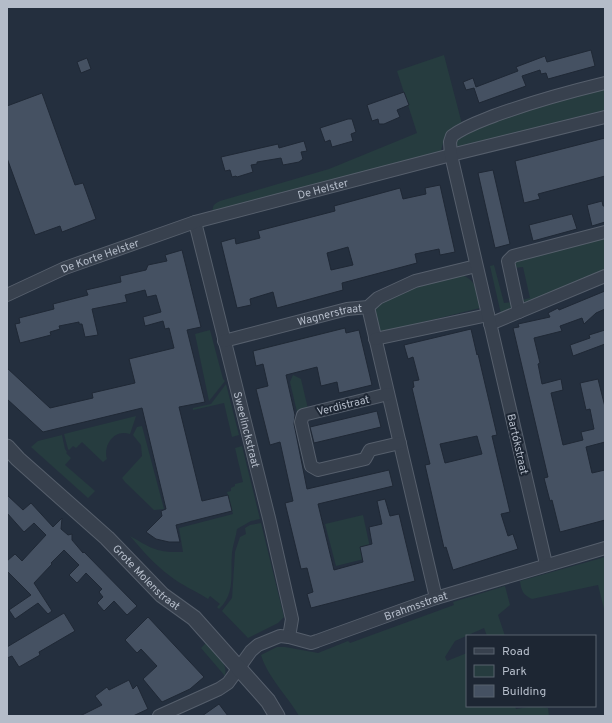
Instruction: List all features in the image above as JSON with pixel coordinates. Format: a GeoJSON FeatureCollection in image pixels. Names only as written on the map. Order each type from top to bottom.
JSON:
{"type":"FeatureCollection","features":[{"type":"Feature","properties":{"kind":"street"},"geometry":{"type":"LineString","coordinates":[[451,155],[450,142],[452,136],[461,129],[524,105],[605,83]]}},
{"type":"Feature","properties":{"kind":"street","name":"De Helster"},"geometry":{"type":"LineString","coordinates":[[195,222],[451,155],[605,117]]}},
{"type":"Feature","properties":{"kind":"street","name":"Bartókstraat"},"geometry":{"type":"LineString","coordinates":[[451,155],[546,564]]}},
{"type":"Feature","properties":{"kind":"street","name":"De Korte Helster"},"geometry":{"type":"LineString","coordinates":[[7,295],[65,268],[195,222]]}},
{"type":"Feature","properties":{"kind":"street","name":"Sweelinckstraat"},"geometry":{"type":"LineString","coordinates":[[195,222],[267,511],[292,619],[289,637]]}},
{"type":"Feature","properties":{"kind":"street"},"geometry":{"type":"LineString","coordinates":[[519,312],[508,261],[510,258],[605,232]]}},
{"type":"Feature","properties":{"kind":"street","name":"Wagnerstraat"},"geometry":{"type":"LineString","coordinates":[[224,342],[347,309],[368,307],[378,298],[415,281],[476,266]]}},
{"type":"Feature","properties":{"kind":"street"},"geometry":{"type":"LineString","coordinates":[[375,339],[489,319],[519,312],[605,276]]}},
{"type":"Feature","properties":{"kind":"street"},"geometry":{"type":"LineString","coordinates":[[368,307],[436,598]]}},
{"type":"Feature","properties":{"kind":"street","name":"Verdistraat"},"geometry":{"type":"LineString","coordinates":[[388,394],[303,415],[301,422],[311,466],[318,470],[365,459],[370,450],[400,443]]}},
{"type":"Feature","properties":{"kind":"street","name":"Grote Molenstraat"},"geometry":{"type":"LineString","coordinates":[[7,447],[18,459],[107,538],[162,595],[194,618],[268,701],[277,716]]}},
{"type":"Feature","properties":{"kind":"street","name":"Brahmsstraat"},"geometry":{"type":"LineString","coordinates":[[159,716],[219,689],[228,683],[258,645],[280,636],[311,643],[317,642],[436,598],[546,564],[605,548]]}},
{"type":"Feature","properties":{"kind":"green space"},"geometry":{"type":"Polygon","coordinates":[[[444,55],[462,124],[446,139],[441,152],[213,212],[214,205],[220,201],[329,169],[417,133],[397,71],[444,55]]]}},
{"type":"Feature","properties":{"kind":"green space"},"geometry":{"type":"Polygon","coordinates":[[[605,86],[605,110],[460,147],[456,146],[456,137],[491,121],[605,86]]]}},
{"type":"Feature","properties":{"kind":"green space"},"geometry":{"type":"Polygon","coordinates":[[[605,236],[605,273],[526,303],[522,300],[530,298],[523,267],[514,268],[514,264],[518,259],[605,236]]]}},
{"type":"Feature","properties":{"kind":"green space"},"geometry":{"type":"Polygon","coordinates":[[[494,265],[504,303],[512,302],[511,308],[501,314],[490,266],[494,265]]]}},
{"type":"Feature","properties":{"kind":"green space"},"geometry":{"type":"Polygon","coordinates":[[[462,275],[474,284],[480,308],[379,333],[375,311],[378,304],[408,289],[431,281],[462,275]]]}},
{"type":"Feature","properties":{"kind":"green space"},"geometry":{"type":"Polygon","coordinates":[[[210,330],[223,379],[225,381],[209,401],[195,334],[210,330]]]}},
{"type":"Feature","properties":{"kind":"green space"},"geometry":{"type":"Polygon","coordinates":[[[293,375],[301,379],[308,409],[297,412],[290,382],[293,375]]]}},
{"type":"Feature","properties":{"kind":"green space"},"geometry":{"type":"Polygon","coordinates":[[[226,384],[239,435],[232,437],[224,403],[193,410],[193,408],[211,404],[226,384]]]}},
{"type":"Feature","properties":{"kind":"green space"},"geometry":{"type":"Polygon","coordinates":[[[136,416],[130,434],[119,434],[111,439],[107,448],[107,459],[103,462],[82,442],[76,448],[73,446],[69,450],[68,449],[64,434],[136,416]]]}},
{"type":"Feature","properties":{"kind":"green space"},"geometry":{"type":"Polygon","coordinates":[[[142,426],[164,509],[154,510],[122,478],[142,456],[141,445],[133,435],[137,427],[142,426]]]}},
{"type":"Feature","properties":{"kind":"green space"},"geometry":{"type":"Polygon","coordinates":[[[62,435],[66,453],[71,458],[65,465],[95,491],[88,498],[31,447],[38,441],[62,435]]]}},
{"type":"Feature","properties":{"kind":"green space"},"geometry":{"type":"Polygon","coordinates":[[[242,446],[260,519],[251,521],[237,529],[232,553],[230,590],[224,603],[219,609],[217,607],[220,604],[210,596],[208,599],[164,572],[130,536],[143,544],[160,551],[183,552],[179,528],[233,514],[227,492],[231,491],[231,488],[235,486],[235,484],[243,482],[235,448],[242,446]]]}},
{"type":"Feature","properties":{"kind":"green space"},"geometry":{"type":"Polygon","coordinates":[[[363,515],[372,557],[336,566],[325,524],[363,515]]]}},
{"type":"Feature","properties":{"kind":"green space"},"geometry":{"type":"Polygon","coordinates":[[[261,523],[284,617],[278,623],[248,638],[222,611],[232,598],[235,552],[240,537],[246,534],[245,528],[250,525],[261,523]]]}},
{"type":"Feature","properties":{"kind":"green space"},"geometry":{"type":"Polygon","coordinates":[[[605,557],[605,613],[598,585],[532,599],[526,596],[522,590],[520,581],[605,557]]]}},
{"type":"Feature","properties":{"kind":"green space"},"geometry":{"type":"Polygon","coordinates":[[[505,586],[510,605],[498,615],[505,635],[487,635],[484,628],[455,641],[445,657],[447,661],[466,653],[466,707],[515,707],[516,709],[540,707],[548,708],[549,716],[299,716],[268,671],[261,655],[277,647],[318,653],[348,641],[350,643],[454,605],[453,602],[505,586]]]}},
{"type":"Feature","properties":{"kind":"green space"},"geometry":{"type":"Polygon","coordinates":[[[206,643],[223,662],[226,671],[225,676],[201,648],[206,643]]]}},
{"type":"Feature","properties":{"kind":"building"},"geometry":{"type":"Polygon","coordinates":[[[591,50],[595,66],[548,79],[546,73],[541,74],[540,70],[522,76],[526,86],[479,103],[474,88],[466,90],[463,82],[473,78],[476,87],[518,71],[516,67],[545,56],[547,62],[591,50]]]}},
{"type":"Feature","properties":{"kind":"building"},"geometry":{"type":"Polygon","coordinates":[[[87,58],[91,69],[81,73],[77,62],[87,58]]]}},
{"type":"Feature","properties":{"kind":"building"},"geometry":{"type":"Polygon","coordinates":[[[404,92],[409,105],[397,110],[400,117],[384,124],[379,124],[378,119],[372,121],[367,105],[404,92]]]}},
{"type":"Feature","properties":{"kind":"building"},"geometry":{"type":"Polygon","coordinates":[[[42,93],[75,185],[83,183],[96,219],[62,232],[60,226],[35,235],[7,158],[7,106],[42,93]]]}},
{"type":"Feature","properties":{"kind":"building"},"geometry":{"type":"Polygon","coordinates":[[[352,119],[356,132],[351,134],[353,141],[332,147],[330,140],[325,142],[320,128],[352,119]]]}},
{"type":"Feature","properties":{"kind":"building"},"geometry":{"type":"Polygon","coordinates":[[[605,138],[605,176],[538,194],[540,199],[524,203],[515,161],[605,138]]]}},
{"type":"Feature","properties":{"kind":"building"},"geometry":{"type":"Polygon","coordinates":[[[304,141],[307,151],[301,152],[303,159],[299,162],[283,165],[281,158],[257,162],[257,164],[251,165],[253,172],[237,177],[232,177],[230,170],[225,171],[221,157],[278,144],[279,148],[304,141]]]}},
{"type":"Feature","properties":{"kind":"building"},"geometry":{"type":"Polygon","coordinates":[[[493,170],[510,244],[495,248],[478,173],[493,170]]]}},
{"type":"Feature","properties":{"kind":"building"},"geometry":{"type":"Polygon","coordinates":[[[440,185],[455,252],[440,255],[439,249],[415,254],[417,263],[342,283],[343,290],[277,308],[273,292],[250,299],[251,305],[237,308],[221,242],[235,238],[236,244],[260,238],[258,231],[335,211],[334,206],[400,188],[403,199],[426,194],[425,188],[440,185]],[[348,247],[327,253],[331,270],[353,265],[348,247]]]}},
{"type":"Feature","properties":{"kind":"building"},"geometry":{"type":"Polygon","coordinates":[[[602,201],[603,206],[605,206],[605,222],[592,226],[587,205],[602,201]]]}},
{"type":"Feature","properties":{"kind":"building"},"geometry":{"type":"Polygon","coordinates":[[[572,214],[577,229],[533,241],[529,225],[572,214]]]}},
{"type":"Feature","properties":{"kind":"building"},"geometry":{"type":"Polygon","coordinates":[[[182,250],[201,327],[187,330],[205,402],[179,407],[202,501],[228,495],[232,511],[176,525],[180,542],[169,542],[156,539],[146,532],[162,516],[161,511],[166,509],[142,408],[43,432],[7,399],[7,368],[50,408],[93,398],[92,393],[135,383],[129,359],[174,348],[169,328],[165,329],[163,321],[145,326],[143,317],[161,312],[156,295],[147,297],[145,290],[125,295],[127,302],[92,309],[98,335],[85,337],[82,324],[79,324],[79,322],[59,326],[60,329],[50,332],[51,335],[20,343],[15,324],[20,323],[19,318],[54,309],[53,304],[88,295],[86,290],[121,282],[120,276],[146,270],[148,265],[167,261],[165,255],[182,250]]]}},
{"type":"Feature","properties":{"kind":"building"},"geometry":{"type":"Polygon","coordinates":[[[605,291],[605,309],[596,313],[584,324],[582,318],[560,326],[562,331],[534,338],[540,363],[538,364],[542,384],[561,379],[563,390],[551,393],[563,445],[583,440],[581,432],[594,429],[590,409],[586,410],[580,383],[598,379],[605,407],[605,442],[586,447],[592,473],[605,470],[605,520],[560,532],[552,500],[550,501],[544,478],[548,477],[513,328],[519,327],[518,324],[550,317],[548,313],[558,308],[559,310],[605,291]]]}},
{"type":"Feature","properties":{"kind":"building"},"geometry":{"type":"Polygon","coordinates":[[[345,328],[346,333],[359,330],[372,385],[339,393],[337,382],[321,386],[317,367],[286,375],[295,415],[294,424],[307,489],[389,470],[393,486],[318,504],[334,570],[363,562],[360,547],[372,544],[369,527],[382,524],[377,501],[385,499],[390,516],[399,514],[415,581],[311,608],[307,594],[313,592],[307,568],[301,569],[285,503],[293,501],[280,442],[270,445],[256,389],[268,386],[263,364],[256,366],[253,351],[345,328]]]}},
{"type":"Feature","properties":{"kind":"building"},"geometry":{"type":"Polygon","coordinates":[[[471,329],[497,435],[492,436],[510,512],[501,514],[508,536],[513,534],[518,549],[453,570],[446,547],[444,548],[425,465],[430,464],[412,388],[414,387],[413,381],[419,380],[413,357],[408,359],[404,345],[471,329]],[[477,436],[440,444],[445,463],[482,454],[477,436]]]}},
{"type":"Feature","properties":{"kind":"building"},"geometry":{"type":"Polygon","coordinates":[[[605,330],[605,344],[573,356],[570,345],[590,338],[589,335],[605,330]]]}},
{"type":"Feature","properties":{"kind":"building"},"geometry":{"type":"Polygon","coordinates":[[[377,411],[381,427],[314,443],[310,427],[377,411]]]}},
{"type":"Feature","properties":{"kind":"building"},"geometry":{"type":"Polygon","coordinates":[[[7,495],[23,510],[31,503],[53,527],[62,518],[61,529],[68,535],[72,534],[72,540],[83,553],[84,552],[137,606],[127,615],[114,601],[104,611],[97,603],[103,597],[99,592],[102,589],[86,573],[77,583],[69,575],[79,565],[64,550],[34,583],[52,611],[48,614],[38,603],[15,619],[9,610],[31,595],[7,571],[7,561],[15,554],[22,561],[46,535],[34,523],[24,532],[7,513],[7,495]]]}},
{"type":"Feature","properties":{"kind":"building"},"geometry":{"type":"Polygon","coordinates":[[[64,613],[75,631],[39,652],[40,655],[19,667],[12,656],[7,658],[7,647],[64,613]]]}},
{"type":"Feature","properties":{"kind":"building"},"geometry":{"type":"Polygon","coordinates":[[[148,617],[204,677],[190,689],[162,702],[143,679],[157,666],[141,649],[137,653],[125,640],[148,617]]]}},
{"type":"Feature","properties":{"kind":"building"},"geometry":{"type":"Polygon","coordinates":[[[129,680],[133,689],[137,685],[148,709],[133,716],[80,716],[102,705],[95,696],[107,687],[109,690],[129,680]]]}},
{"type":"Feature","properties":{"kind":"building"},"geometry":{"type":"Polygon","coordinates":[[[219,704],[228,716],[202,716],[219,704]]]}}]}
